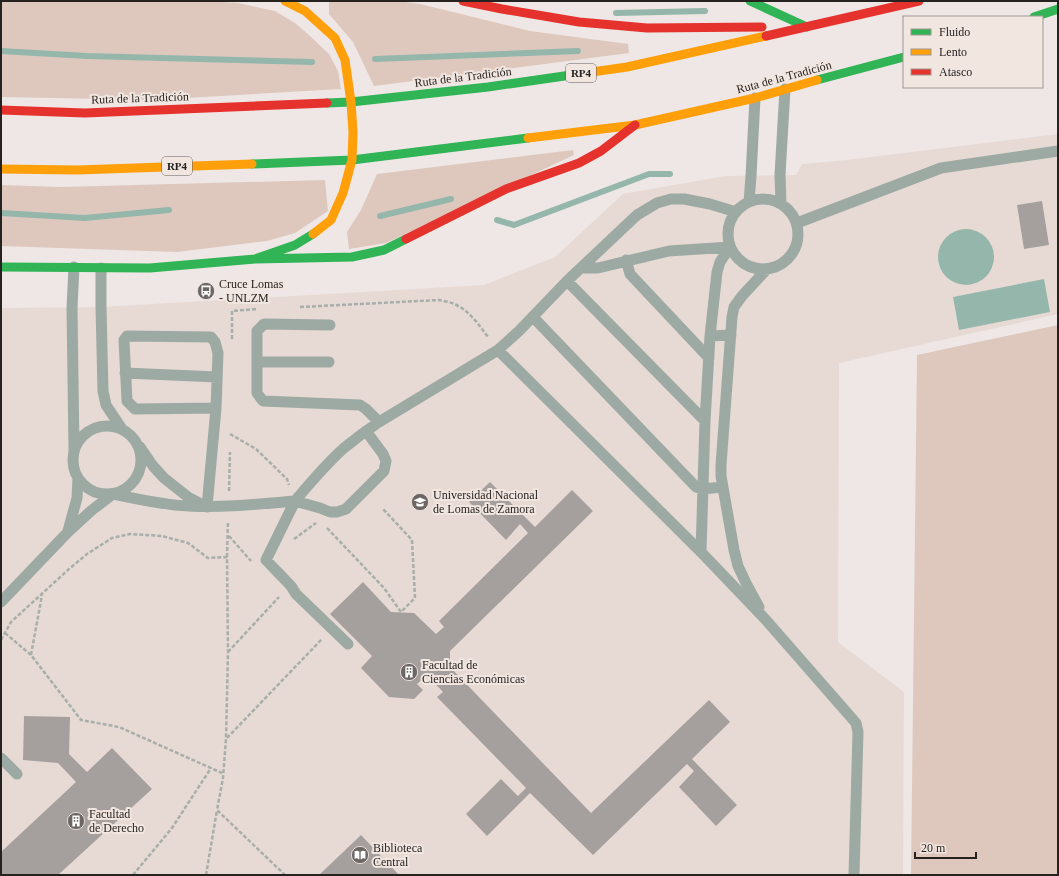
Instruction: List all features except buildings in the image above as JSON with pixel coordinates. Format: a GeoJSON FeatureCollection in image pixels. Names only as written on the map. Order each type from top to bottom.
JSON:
{"type":"FeatureCollection","features":[{"type":"Feature","properties":{"kind":"main road"},"geometry":{"type":"LineString","coordinates":[[255,259],[295,245],[309,237],[331,220],[343,193],[352,160],[353,132],[346,60],[334,38],[305,11],[285,1]]}},
{"type":"Feature","properties":{"kind":"main road"},"geometry":{"type":"LineString","coordinates":[[464,1],[579,22],[647,28],[807,27]]}},
{"type":"Feature","properties":{"kind":"main road"},"geometry":{"type":"LineString","coordinates":[[750,1],[807,27]]}},
{"type":"Feature","properties":{"kind":"main road","name":"Ruta de la Tradición"},"geometry":{"type":"LineString","coordinates":[[1,110],[85,112],[351,102],[488,87],[627,67],[919,1]]}},
{"type":"Feature","properties":{"kind":"main road"},"geometry":{"type":"LineString","coordinates":[[1037,16],[1058,9]]}},
{"type":"Feature","properties":{"kind":"main road","name":"Ruta de la Tradición"},"geometry":{"type":"LineString","coordinates":[[1,169],[77,170],[352,160],[635,125],[755,98],[903,57]]}},
{"type":"Feature","properties":{"kind":"main road"},"geometry":{"type":"LineString","coordinates":[[1,267],[150,268],[255,259],[352,257],[384,250],[506,189],[579,163],[601,152],[635,125]]}},
{"type":"Feature","properties":{"kind":"lane"},"geometry":{"type":"LineString","coordinates":[[1043,17],[1058,13]]}},
{"type":"Feature","properties":{"kind":"lane"},"geometry":{"type":"LineString","coordinates":[[781,203],[780,175],[785,89]]}},
{"type":"Feature","properties":{"kind":"lane"},"geometry":{"type":"LineString","coordinates":[[749,202],[755,98]]}},
{"type":"Feature","properties":{"kind":"lane"},"geometry":{"type":"LineString","coordinates":[[797,223],[941,168],[1058,151]]}},
{"type":"Feature","properties":{"kind":"lane"},"geometry":{"type":"LineString","coordinates":[[348,644],[296,594],[291,586],[266,560],[295,501],[315,478],[343,449],[366,431],[498,350],[567,281],[637,215],[657,202],[672,199],[684,200],[710,204],[736,212]]}},
{"type":"Feature","properties":{"kind":"lane"},"geometry":{"type":"LineString","coordinates":[[765,199],[781,203],[791,212],[797,223],[799,232],[795,250],[784,263],[776,267],[767,270],[749,267],[734,255],[730,247],[727,239],[730,221],[736,212],[749,202],[765,199]]}},
{"type":"Feature","properties":{"kind":"lane"},"geometry":{"type":"LineString","coordinates":[[581,268],[598,268],[626,260],[669,251],[730,247]]}},
{"type":"Feature","properties":{"kind":"lane"},"geometry":{"type":"LineString","coordinates":[[701,552],[702,489],[710,336],[717,272],[720,262],[730,247]]}},
{"type":"Feature","properties":{"kind":"lane"},"geometry":{"type":"LineString","coordinates":[[626,260],[630,274],[709,358]]}},
{"type":"Feature","properties":{"kind":"lane"},"geometry":{"type":"LineString","coordinates":[[74,268],[72,308],[73,467],[78,478],[90,490],[101,494],[113,494],[164,504],[186,506],[207,507],[295,501],[330,512],[337,512],[346,509],[384,471],[386,462],[383,454],[366,431]]}},
{"type":"Feature","properties":{"kind":"lane"},"geometry":{"type":"LineString","coordinates":[[101,268],[103,391],[106,405],[122,429]]}},
{"type":"Feature","properties":{"kind":"lane"},"geometry":{"type":"LineString","coordinates":[[766,620],[738,566],[721,476],[721,466],[734,307],[742,296],[767,270]]}},
{"type":"Feature","properties":{"kind":"lane"},"geometry":{"type":"LineString","coordinates":[[567,281],[705,421]]}},
{"type":"Feature","properties":{"kind":"lane"},"geometry":{"type":"LineString","coordinates":[[532,316],[696,487],[702,489],[723,487]]}},
{"type":"Feature","properties":{"kind":"lane"},"geometry":{"type":"LineString","coordinates":[[330,325],[264,324],[257,331],[256,393],[263,401],[360,405],[379,422]]}},
{"type":"Feature","properties":{"kind":"lane"},"geometry":{"type":"LineString","coordinates":[[710,336],[731,335]]}},
{"type":"Feature","properties":{"kind":"lane"},"geometry":{"type":"LineString","coordinates":[[207,507],[216,408],[218,353],[216,342],[211,337],[127,336],[124,340],[127,401],[135,409],[216,408]]}},
{"type":"Feature","properties":{"kind":"lane"},"geometry":{"type":"LineString","coordinates":[[498,350],[701,552],[766,620],[856,723],[858,732],[854,875]]}},
{"type":"Feature","properties":{"kind":"lane"},"geometry":{"type":"LineString","coordinates":[[257,362],[329,362]]}},
{"type":"Feature","properties":{"kind":"lane"},"geometry":{"type":"LineString","coordinates":[[125,373],[217,377]]}},
{"type":"Feature","properties":{"kind":"lane"},"geometry":{"type":"LineString","coordinates":[[74,453],[78,442],[88,432],[99,426],[111,426],[122,429],[131,435],[153,466],[164,478],[188,498],[207,507]]}},
{"type":"Feature","properties":{"kind":"lane"},"geometry":{"type":"LineString","coordinates":[[2,599],[68,532],[92,510],[113,494],[125,489],[134,481],[138,475],[141,463],[141,452],[138,445]]}},
{"type":"Feature","properties":{"kind":"lane"},"geometry":{"type":"LineString","coordinates":[[68,532],[78,498],[78,478]]}},
{"type":"Feature","properties":{"kind":"lane"},"geometry":{"type":"LineString","coordinates":[[1,758],[17,774]]}},
{"type":"Feature","properties":{"kind":"path"},"geometry":{"type":"LineString","coordinates":[[230,434],[256,449],[287,479],[295,501]]}},
{"type":"Feature","properties":{"kind":"path"},"geometry":{"type":"LineString","coordinates":[[325,526],[384,588],[401,612],[415,598],[412,540],[383,509]]}},
{"type":"Feature","properties":{"kind":"path"},"geometry":{"type":"LineString","coordinates":[[289,544],[320,520]]}},
{"type":"Feature","properties":{"kind":"path"},"geometry":{"type":"LineString","coordinates":[[1,640],[11,622],[87,554],[112,538],[130,534],[162,536],[188,543],[208,558],[227,557]]}},
{"type":"Feature","properties":{"kind":"path"},"geometry":{"type":"LineString","coordinates":[[206,875],[223,778],[222,773],[226,739],[228,536]]}},
{"type":"Feature","properties":{"kind":"path"},"geometry":{"type":"LineString","coordinates":[[228,652],[291,586]]}},
{"type":"Feature","properties":{"kind":"path"},"geometry":{"type":"LineString","coordinates":[[31,656],[42,594]]}},
{"type":"Feature","properties":{"kind":"path"},"geometry":{"type":"LineString","coordinates":[[5,633],[31,656],[81,720],[119,727],[222,773]]}},
{"type":"Feature","properties":{"kind":"path"},"geometry":{"type":"LineString","coordinates":[[226,739],[323,638]]}},
{"type":"Feature","properties":{"kind":"path"},"geometry":{"type":"LineString","coordinates":[[133,875],[172,828],[211,768]]}},
{"type":"Feature","properties":{"kind":"path"},"geometry":{"type":"LineString","coordinates":[[217,810],[285,875]]}},
{"type":"Feature","properties":{"kind":"shaded area"},"geometry":{"type":"Polygon","coordinates":[[[1,1],[210,1],[238,3],[275,11],[295,23],[329,54],[338,71],[341,89],[152,100],[1,97],[1,1]]]}},
{"type":"Feature","properties":{"kind":"shaded area"},"geometry":{"type":"Polygon","coordinates":[[[329,1],[398,1],[420,4],[530,31],[628,44],[629,53],[374,86],[353,42],[329,14],[329,1]]]}},
{"type":"Feature","properties":{"kind":"shaded area","name":"Universidad Nacional de Lomas de Zamora"},"geometry":{"type":"Polygon","coordinates":[[[1058,134],[1058,314],[839,363],[838,642],[904,692],[903,875],[1,875],[1,308],[101,307],[484,285],[555,257],[623,194],[725,176],[796,175],[802,164],[847,160],[1058,134]]]}},
{"type":"Feature","properties":{"kind":"shaded area"},"geometry":{"type":"Polygon","coordinates":[[[573,150],[574,155],[386,243],[349,249],[347,232],[361,210],[377,174],[573,150]]]}},
{"type":"Feature","properties":{"kind":"shaded area"},"geometry":{"type":"Polygon","coordinates":[[[325,180],[328,211],[295,233],[267,241],[177,252],[1,246],[1,185],[60,187],[325,180]]]}},
{"type":"Feature","properties":{"kind":"shaded area"},"geometry":{"type":"Polygon","coordinates":[[[966,229],[977,231],[986,237],[992,246],[994,257],[992,268],[986,277],[977,283],[966,285],[955,283],[946,277],[940,268],[938,257],[940,246],[946,237],[955,231],[966,229]]]}},
{"type":"Feature","properties":{"kind":"shaded area"},"geometry":{"type":"Polygon","coordinates":[[[1044,279],[1050,312],[959,330],[953,297],[1044,279]]]}},
{"type":"Feature","properties":{"kind":"shaded area"},"geometry":{"type":"Polygon","coordinates":[[[1058,325],[1058,875],[911,875],[917,355],[1058,325]]]}},
{"type":"Feature","properties":{"kind":"waterway"},"geometry":{"type":"LineString","coordinates":[[616,13],[705,11]]}},
{"type":"Feature","properties":{"kind":"waterway"},"geometry":{"type":"LineString","coordinates":[[1,51],[87,56],[312,62]]}},
{"type":"Feature","properties":{"kind":"waterway"},"geometry":{"type":"LineString","coordinates":[[375,59],[578,51]]}},
{"type":"Feature","properties":{"kind":"waterway"},"geometry":{"type":"LineString","coordinates":[[497,220],[514,225],[649,174],[670,174]]}},
{"type":"Feature","properties":{"kind":"waterway"},"geometry":{"type":"LineString","coordinates":[[380,216],[451,199]]}},
{"type":"Feature","properties":{"kind":"waterway"},"geometry":{"type":"LineString","coordinates":[[1,213],[85,218],[169,210]]}},
{"type":"Feature","properties":{"kind":"traffic: fast"},"geometry":{"type":"LineString","coordinates":[[750,1],[807,27]]}},
{"type":"Feature","properties":{"kind":"traffic: fast"},"geometry":{"type":"LineString","coordinates":[[1037,16],[1058,9]]}},
{"type":"Feature","properties":{"kind":"traffic: fast"},"geometry":{"type":"LineString","coordinates":[[817,80],[903,57]]}},
{"type":"Feature","properties":{"kind":"traffic: fast"},"geometry":{"type":"LineString","coordinates":[[327,103],[351,102],[488,87],[592,72]]}},
{"type":"Feature","properties":{"kind":"traffic: fast"},"geometry":{"type":"LineString","coordinates":[[252,164],[352,160],[528,138]]}},
{"type":"Feature","properties":{"kind":"traffic: fast"},"geometry":{"type":"LineString","coordinates":[[1,267],[150,268],[255,259],[295,245],[313,234]]}},
{"type":"Feature","properties":{"kind":"traffic: fast"},"geometry":{"type":"LineString","coordinates":[[255,259],[352,257],[384,250],[406,239]]}},
{"type":"Feature","properties":{"kind":"traffic: slow"},"geometry":{"type":"LineString","coordinates":[[285,1],[305,11],[335,38],[345,60],[351,102],[353,132],[352,160],[343,193],[331,220],[313,234]]}},
{"type":"Feature","properties":{"kind":"traffic: slow"},"geometry":{"type":"LineString","coordinates":[[592,72],[627,67],[766,36]]}},
{"type":"Feature","properties":{"kind":"traffic: slow"},"geometry":{"type":"LineString","coordinates":[[528,138],[635,125],[755,98],[817,80]]}},
{"type":"Feature","properties":{"kind":"traffic: slow"},"geometry":{"type":"LineString","coordinates":[[1,169],[77,170],[252,164]]}},
{"type":"Feature","properties":{"kind":"traffic: jam"},"geometry":{"type":"LineString","coordinates":[[463,1],[579,22],[647,28],[762,27]]}},
{"type":"Feature","properties":{"kind":"traffic: jam"},"geometry":{"type":"LineString","coordinates":[[766,36],[919,1]]}},
{"type":"Feature","properties":{"kind":"traffic: jam"},"geometry":{"type":"LineString","coordinates":[[1,110],[85,113],[327,103]]}},
{"type":"Feature","properties":{"kind":"traffic: jam"},"geometry":{"type":"LineString","coordinates":[[406,239],[506,189],[579,163],[601,151],[635,125]]}},
{"type":"Feature","properties":{"kind":"place","name":"Cruce Lomas - UNLZM"},"geometry":{"type":"Point","coordinates":[206,291]}},
{"type":"Feature","properties":{"kind":"place","name":"Universidad Nacional de Lomas de Zamora"},"geometry":{"type":"Point","coordinates":[420,502]}},
{"type":"Feature","properties":{"kind":"place","name":"Facultad de Ciencias Económicas"},"geometry":{"type":"Point","coordinates":[409,672]}},
{"type":"Feature","properties":{"kind":"place","name":"Facultad de Derecho"},"geometry":{"type":"Point","coordinates":[76,821]}},
{"type":"Feature","properties":{"kind":"place","name":"Biblioteca Central"},"geometry":{"type":"Point","coordinates":[360,855]}}]}
